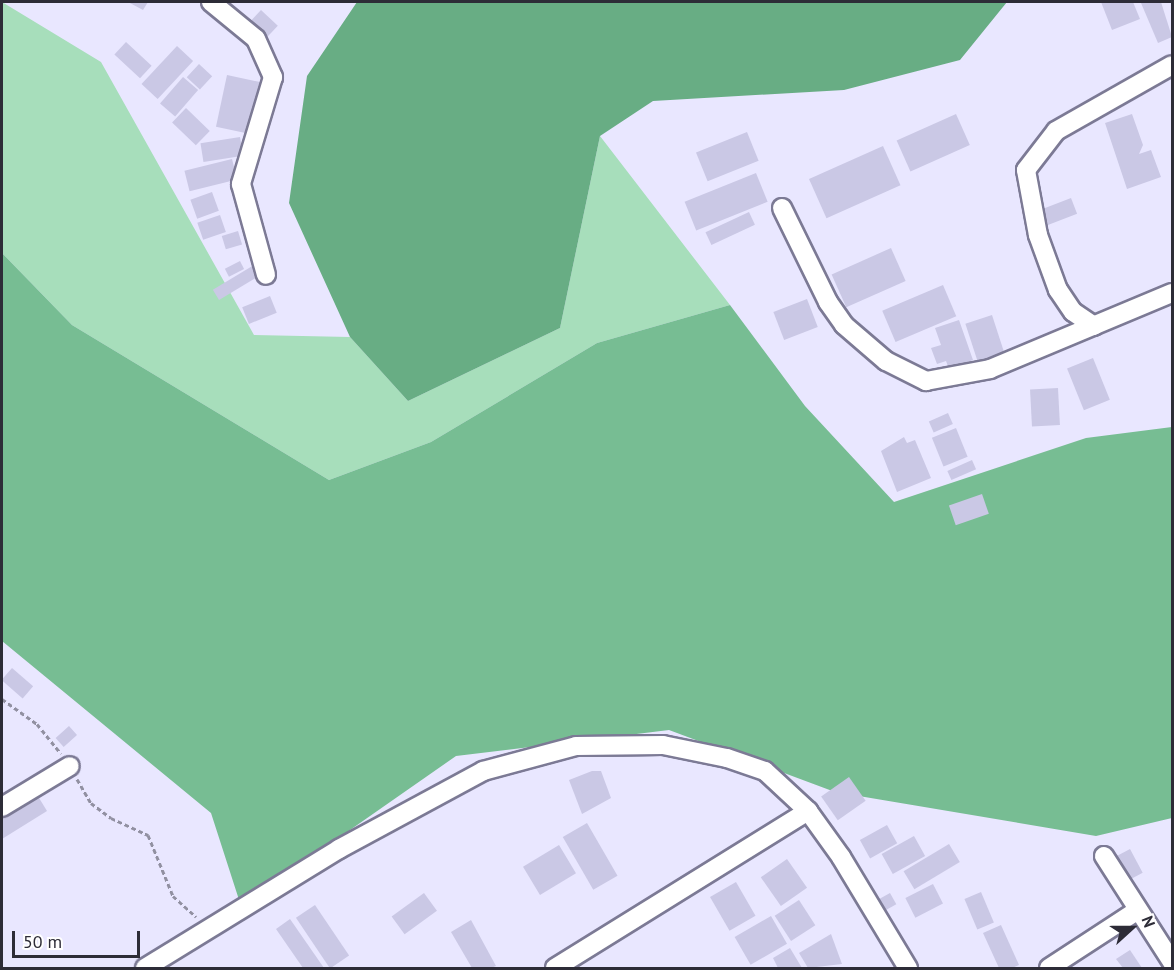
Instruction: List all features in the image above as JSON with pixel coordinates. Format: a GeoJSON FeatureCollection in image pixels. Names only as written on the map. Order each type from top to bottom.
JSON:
{"type":"FeatureCollection","features":[{"type":"Feature","properties":{"kind":"street"},"geometry":{"type":"LineString","coordinates":[[211,2],[256,39],[273,77],[241,184],[266,275]]}},
{"type":"Feature","properties":{"kind":"street"},"geometry":{"type":"LineString","coordinates":[[1094,326],[1073,312],[1058,290],[1038,235],[1026,170],[1056,131],[1173,65]]}},
{"type":"Feature","properties":{"kind":"street"},"geometry":{"type":"LineString","coordinates":[[782,208],[828,302],[844,326],[909,376],[944,381],[990,369],[1173,293]]}},
{"type":"Feature","properties":{"kind":"street"},"geometry":{"type":"LineString","coordinates":[[145,969],[339,849],[483,771],[576,746],[663,746],[727,758],[765,771],[808,811],[841,857],[908,969]]}},
{"type":"Feature","properties":{"kind":"street"},"geometry":{"type":"LineString","coordinates":[[2,807],[70,766]]}},
{"type":"Feature","properties":{"kind":"street"},"geometry":{"type":"LineString","coordinates":[[555,969],[808,811]]}},
{"type":"Feature","properties":{"kind":"street"},"geometry":{"type":"LineString","coordinates":[[1104,856],[1173,962]]}},
{"type":"Feature","properties":{"kind":"street"},"geometry":{"type":"LineString","coordinates":[[1049,969],[1138,910]]}},
{"type":"Feature","properties":{"kind":"path"},"geometry":{"type":"LineString","coordinates":[[2,699],[37,724],[70,766],[91,803],[111,818],[148,835],[173,896],[199,920],[224,920]]}},
{"type":"Feature","properties":{"kind":"shaded area"},"geometry":{"type":"Polygon","coordinates":[[[2,2],[101,62],[254,335],[350,337],[408,401],[560,328],[600,136],[730,305],[597,343],[431,442],[329,480],[72,325],[2,253],[2,2]]]}},
{"type":"Feature","properties":{"kind":"shaded area"},"geometry":{"type":"Polygon","coordinates":[[[357,2],[1007,2],[960,60],[844,90],[653,101],[600,136],[560,328],[408,401],[350,337],[289,203],[307,76],[357,2]]]}},
{"type":"Feature","properties":{"kind":"shaded area"},"geometry":{"type":"Polygon","coordinates":[[[2,253],[72,325],[329,480],[431,442],[597,343],[730,305],[805,406],[894,502],[1086,438],[1172,427],[1172,818],[1096,836],[835,792],[669,730],[456,756],[241,906],[211,813],[2,641],[2,253]]]}},
{"type":"Feature","properties":{"kind":"building"},"geometry":{"type":"Polygon","coordinates":[[[128,2],[148,2],[143,10],[128,2]]]}},
{"type":"Feature","properties":{"kind":"building"},"geometry":{"type":"Polygon","coordinates":[[[1101,2],[1133,2],[1140,19],[1112,30],[1101,2]]]}},
{"type":"Feature","properties":{"kind":"building"},"geometry":{"type":"Polygon","coordinates":[[[1161,2],[1172,37],[1158,43],[1141,3],[1161,2]]]}},
{"type":"Feature","properties":{"kind":"building"},"geometry":{"type":"Polygon","coordinates":[[[261,10],[278,26],[266,39],[249,23],[261,10]]]}},
{"type":"Feature","properties":{"kind":"building"},"geometry":{"type":"Polygon","coordinates":[[[126,42],[152,66],[140,78],[114,54],[126,42]]]}},
{"type":"Feature","properties":{"kind":"building"},"geometry":{"type":"Polygon","coordinates":[[[177,46],[193,61],[158,99],[142,84],[177,46]]]}},
{"type":"Feature","properties":{"kind":"building"},"geometry":{"type":"Polygon","coordinates":[[[199,64],[212,76],[200,89],[187,77],[199,64]]]}},
{"type":"Feature","properties":{"kind":"building"},"geometry":{"type":"Polygon","coordinates":[[[227,75],[261,82],[250,134],[216,127],[227,75]]]}},
{"type":"Feature","properties":{"kind":"building"},"geometry":{"type":"Polygon","coordinates":[[[183,77],[198,90],[175,117],[160,103],[183,77]]]}},
{"type":"Feature","properties":{"kind":"building"},"geometry":{"type":"Polygon","coordinates":[[[186,108],[210,131],[196,145],[172,122],[186,108]]]}},
{"type":"Feature","properties":{"kind":"building"},"geometry":{"type":"Polygon","coordinates":[[[956,114],[970,145],[910,171],[897,140],[956,114]]]}},
{"type":"Feature","properties":{"kind":"building"},"geometry":{"type":"Polygon","coordinates":[[[1132,114],[1143,145],[1139,154],[1151,150],[1161,177],[1127,189],[1105,123],[1132,114]]]}},
{"type":"Feature","properties":{"kind":"building"},"geometry":{"type":"Polygon","coordinates":[[[747,132],[759,161],[708,181],[696,153],[747,132]]]}},
{"type":"Feature","properties":{"kind":"building"},"geometry":{"type":"Polygon","coordinates":[[[240,137],[243,156],[203,162],[200,143],[240,137]]]}},
{"type":"Feature","properties":{"kind":"building"},"geometry":{"type":"Polygon","coordinates":[[[883,146],[900,185],[826,218],[809,179],[883,146]]]}},
{"type":"Feature","properties":{"kind":"building"},"geometry":{"type":"Polygon","coordinates":[[[232,159],[237,179],[190,191],[184,171],[232,159]]]}},
{"type":"Feature","properties":{"kind":"building"},"geometry":{"type":"Polygon","coordinates":[[[756,173],[768,202],[696,231],[685,202],[756,173]]]}},
{"type":"Feature","properties":{"kind":"building"},"geometry":{"type":"Polygon","coordinates":[[[212,192],[219,211],[197,219],[190,200],[212,192]]]}},
{"type":"Feature","properties":{"kind":"building"},"geometry":{"type":"Polygon","coordinates":[[[1071,198],[1077,214],[1045,226],[1039,210],[1071,198]]]}},
{"type":"Feature","properties":{"kind":"building"},"geometry":{"type":"Polygon","coordinates":[[[749,212],[755,225],[711,245],[705,232],[749,212]]]}},
{"type":"Feature","properties":{"kind":"building"},"geometry":{"type":"Polygon","coordinates":[[[220,215],[226,232],[203,240],[197,223],[220,215]]]}},
{"type":"Feature","properties":{"kind":"building"},"geometry":{"type":"Polygon","coordinates":[[[238,231],[242,244],[226,249],[222,236],[238,231]]]}},
{"type":"Feature","properties":{"kind":"building"},"geometry":{"type":"Polygon","coordinates":[[[891,248],[906,281],[846,307],[832,274],[891,248]]]}},
{"type":"Feature","properties":{"kind":"building"},"geometry":{"type":"Polygon","coordinates":[[[240,261],[244,269],[229,277],[225,269],[240,261]]]}},
{"type":"Feature","properties":{"kind":"building"},"geometry":{"type":"Polygon","coordinates":[[[254,265],[260,275],[219,300],[213,290],[254,265]]]}},
{"type":"Feature","properties":{"kind":"building"},"geometry":{"type":"Polygon","coordinates":[[[943,285],[956,316],[896,342],[882,311],[943,285]]]}},
{"type":"Feature","properties":{"kind":"building"},"geometry":{"type":"Polygon","coordinates":[[[270,296],[277,313],[249,324],[242,307],[270,296]]]}},
{"type":"Feature","properties":{"kind":"building"},"geometry":{"type":"Polygon","coordinates":[[[807,299],[818,327],[784,340],[773,312],[807,299]]]}},
{"type":"Feature","properties":{"kind":"building"},"geometry":{"type":"Polygon","coordinates":[[[992,315],[1005,354],[978,363],[965,324],[992,315]]]}},
{"type":"Feature","properties":{"kind":"building"},"geometry":{"type":"Polygon","coordinates":[[[959,320],[973,360],[949,369],[946,361],[937,364],[931,348],[941,345],[935,328],[959,320]]]}},
{"type":"Feature","properties":{"kind":"building"},"geometry":{"type":"Polygon","coordinates":[[[1093,358],[1110,400],[1084,410],[1067,368],[1093,358]]]}},
{"type":"Feature","properties":{"kind":"building"},"geometry":{"type":"Polygon","coordinates":[[[1058,388],[1060,425],[1032,426],[1030,389],[1058,388]]]}},
{"type":"Feature","properties":{"kind":"building"},"geometry":{"type":"Polygon","coordinates":[[[948,413],[953,424],[934,433],[929,422],[948,413]]]}},
{"type":"Feature","properties":{"kind":"building"},"geometry":{"type":"Polygon","coordinates":[[[956,428],[968,457],[944,466],[932,438],[956,428]]]}},
{"type":"Feature","properties":{"kind":"building"},"geometry":{"type":"Polygon","coordinates":[[[904,437],[907,443],[915,440],[931,478],[897,492],[881,451],[904,437]]]}},
{"type":"Feature","properties":{"kind":"building"},"geometry":{"type":"Polygon","coordinates":[[[972,460],[976,469],[951,480],[947,471],[972,460]]]}},
{"type":"Feature","properties":{"kind":"building"},"geometry":{"type":"Polygon","coordinates":[[[982,494],[989,514],[956,525],[949,505],[982,494]]]}},
{"type":"Feature","properties":{"kind":"building"},"geometry":{"type":"Polygon","coordinates":[[[12,668],[33,686],[23,698],[2,681],[12,668]]]}},
{"type":"Feature","properties":{"kind":"building"},"geometry":{"type":"Polygon","coordinates":[[[69,726],[77,735],[64,747],[56,738],[69,726]]]}},
{"type":"Feature","properties":{"kind":"building"},"geometry":{"type":"Polygon","coordinates":[[[592,771],[601,771],[611,798],[582,814],[569,780],[592,771]]]}},
{"type":"Feature","properties":{"kind":"building"},"geometry":{"type":"Polygon","coordinates":[[[849,777],[866,801],[838,820],[821,797],[849,777]]]}},
{"type":"Feature","properties":{"kind":"building"},"geometry":{"type":"Polygon","coordinates":[[[36,793],[47,811],[2,839],[2,815],[36,793]]]}},
{"type":"Feature","properties":{"kind":"building"},"geometry":{"type":"Polygon","coordinates":[[[587,823],[618,876],[593,890],[563,837],[587,823]]]}},
{"type":"Feature","properties":{"kind":"building"},"geometry":{"type":"Polygon","coordinates":[[[887,825],[897,843],[870,858],[860,840],[887,825]]]}},
{"type":"Feature","properties":{"kind":"building"},"geometry":{"type":"Polygon","coordinates":[[[914,836],[925,856],[893,874],[882,854],[914,836]]]}},
{"type":"Feature","properties":{"kind":"building"},"geometry":{"type":"Polygon","coordinates":[[[949,844],[960,862],[914,889],[904,871],[949,844]]]}},
{"type":"Feature","properties":{"kind":"building"},"geometry":{"type":"Polygon","coordinates":[[[559,845],[576,873],[540,895],[523,867],[559,845]]]}},
{"type":"Feature","properties":{"kind":"building"},"geometry":{"type":"Polygon","coordinates":[[[1130,849],[1143,873],[1129,880],[1116,857],[1130,849]]]}},
{"type":"Feature","properties":{"kind":"building"},"geometry":{"type":"Polygon","coordinates":[[[787,859],[807,888],[781,906],[761,877],[787,859]]]}},
{"type":"Feature","properties":{"kind":"building"},"geometry":{"type":"Polygon","coordinates":[[[736,882],[756,916],[730,931],[710,897],[736,882]]]}},
{"type":"Feature","properties":{"kind":"building"},"geometry":{"type":"Polygon","coordinates":[[[933,884],[943,904],[915,918],[905,898],[933,884]]]}},
{"type":"Feature","properties":{"kind":"building"},"geometry":{"type":"Polygon","coordinates":[[[981,892],[994,922],[977,929],[964,899],[981,892]]]}},
{"type":"Feature","properties":{"kind":"building"},"geometry":{"type":"Polygon","coordinates":[[[424,893],[437,911],[405,934],[392,917],[424,893]]]}},
{"type":"Feature","properties":{"kind":"building"},"geometry":{"type":"Polygon","coordinates":[[[890,893],[896,904],[881,913],[874,902],[890,893]]]}},
{"type":"Feature","properties":{"kind":"building"},"geometry":{"type":"Polygon","coordinates":[[[799,900],[815,925],[791,941],[775,916],[799,900]]]}},
{"type":"Feature","properties":{"kind":"building"},"geometry":{"type":"Polygon","coordinates":[[[315,905],[349,956],[330,968],[296,918],[315,905]]]}},
{"type":"Feature","properties":{"kind":"building"},"geometry":{"type":"Polygon","coordinates":[[[771,916],[787,944],[751,965],[735,937],[771,916]]]}},
{"type":"Feature","properties":{"kind":"building"},"geometry":{"type":"Polygon","coordinates":[[[290,919],[324,968],[303,968],[276,929],[290,919]]]}},
{"type":"Feature","properties":{"kind":"building"},"geometry":{"type":"Polygon","coordinates":[[[471,920],[496,966],[472,968],[451,932],[471,920]]]}},
{"type":"Feature","properties":{"kind":"building"},"geometry":{"type":"Polygon","coordinates":[[[1001,925],[1019,965],[1012,968],[999,968],[983,933],[1001,925]]]}},
{"type":"Feature","properties":{"kind":"building"},"geometry":{"type":"Polygon","coordinates":[[[831,934],[842,964],[808,968],[799,953],[831,934]]]}},
{"type":"Feature","properties":{"kind":"building"},"geometry":{"type":"Polygon","coordinates":[[[790,948],[802,968],[778,968],[773,958],[790,948]]]}},
{"type":"Feature","properties":{"kind":"building"},"geometry":{"type":"Polygon","coordinates":[[[1130,950],[1142,968],[1123,968],[1116,959],[1130,950]]]}}]}
